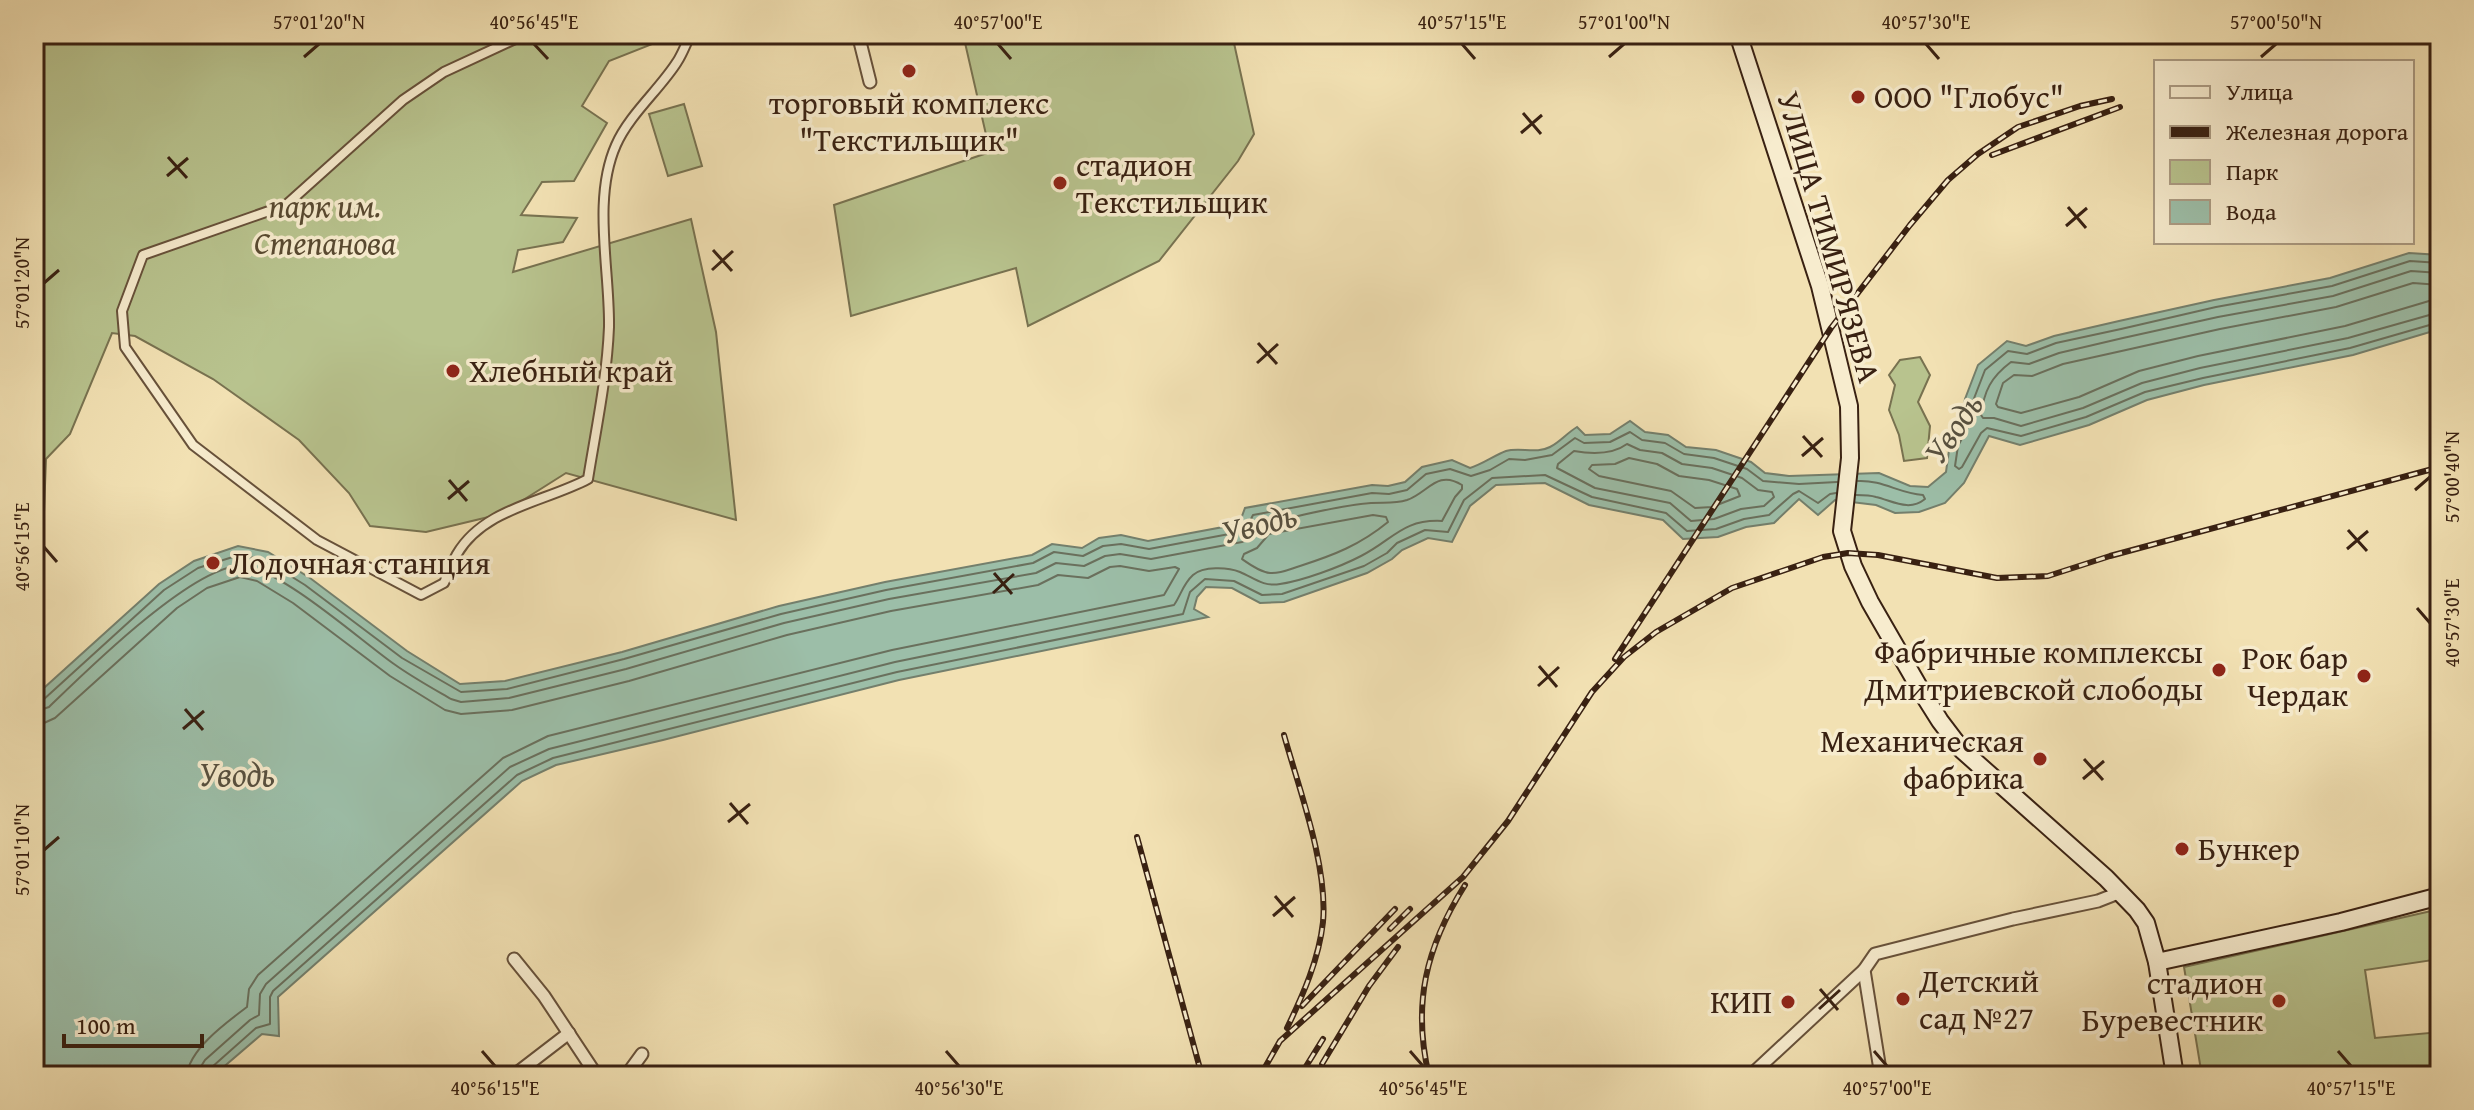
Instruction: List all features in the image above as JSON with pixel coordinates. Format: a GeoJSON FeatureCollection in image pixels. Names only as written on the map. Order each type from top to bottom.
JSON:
{"type":"FeatureCollection","features":[{"type":"Feature","properties":{"kind":"main road","name":"УЛИЦА ТИМИРЯЗЕВА"},"geometry":{"type":"LineString","coordinates":[[1738,34],[1825,307],[1849,406],[1850,458],[1842,531],[1853,566],[1881,622],[1940,721],[1962,750],[2121,892],[2146,923],[2157,962],[2175,1076]]}},
{"type":"Feature","properties":{"kind":"main road"},"geometry":{"type":"LineString","coordinates":[[2157,962],[2341,922],[2440,896]]}},
{"type":"Feature","properties":{"kind":"street"},"geometry":{"type":"LineString","coordinates":[[526,34],[444,72],[403,100],[286,205],[143,255],[122,311],[125,347],[193,445],[317,540],[421,595],[444,583],[458,552],[483,525],[588,479],[609,326],[603,216],[607,181],[616,145],[677,62],[691,34]]}},
{"type":"Feature","properties":{"kind":"street"},"geometry":{"type":"LineString","coordinates":[[858,34],[870,82]]}},
{"type":"Feature","properties":{"kind":"street"},"geometry":{"type":"LineString","coordinates":[[1757,1073],[1864,970],[1875,954],[2098,901],[2121,892]]}},
{"type":"Feature","properties":{"kind":"street"},"geometry":{"type":"LineString","coordinates":[[514,959],[544,996],[597,1076]]}},
{"type":"Feature","properties":{"kind":"street"},"geometry":{"type":"LineString","coordinates":[[1864,970],[1881,1076]]}},
{"type":"Feature","properties":{"kind":"street"},"geometry":{"type":"LineString","coordinates":[[513,1076],[569,1033]]}},
{"type":"Feature","properties":{"kind":"street"},"geometry":{"type":"LineString","coordinates":[[626,1076],[642,1054]]}},
{"type":"Feature","properties":{"kind":"green space","name":"парк им. Степанова"},"geometry":{"type":"Polygon","coordinates":[[[34,34],[667,34],[660,41],[609,61],[582,106],[607,123],[574,181],[542,182],[521,215],[577,218],[563,242],[518,250],[513,272],[691,219],[716,332],[736,520],[566,473],[501,514],[426,532],[370,526],[349,493],[299,440],[213,379],[135,336],[112,333],[70,434],[46,459],[43,538],[34,558],[34,34]]]}},
{"type":"Feature","properties":{"kind":"green space","name":"стадион Текстильщик"},"geometry":{"type":"Polygon","coordinates":[[[963,34],[1232,34],[1254,134],[1238,161],[1159,261],[1028,326],[1016,268],[851,316],[834,205],[990,152],[963,34]]]}},
{"type":"Feature","properties":{"kind":"green space"},"geometry":{"type":"Polygon","coordinates":[[[684,104],[702,166],[668,176],[649,114],[684,104]]]}},
{"type":"Feature","properties":{"kind":"green space"},"geometry":{"type":"Polygon","coordinates":[[[1920,357],[1930,375],[1918,402],[1930,426],[1927,458],[1904,461],[1899,435],[1889,410],[1895,385],[1889,375],[1900,360],[1920,357]]]}},
{"type":"Feature","properties":{"kind":"green space","name":"стадион Буревестник"},"geometry":{"type":"Polygon","coordinates":[[[2440,909],[2440,959],[2365,970],[2375,1038],[2440,1032],[2440,1076],[2202,1076],[2184,967],[2440,909]]]}},
{"type":"Feature","properties":{"kind":"water","name":"Уводь"},"geometry":{"type":"Polygon","coordinates":[[[2409,253],[2440,255],[2440,329],[2353,355],[2204,385],[2147,400],[2089,425],[2020,445],[1989,436],[1964,483],[1945,503],[1919,512],[1895,513],[1876,505],[1835,500],[1818,515],[1799,499],[1774,523],[1746,527],[1718,537],[1683,539],[1663,520],[1589,505],[1545,483],[1496,485],[1470,506],[1452,542],[1428,538],[1402,550],[1367,573],[1284,602],[1260,603],[1232,588],[1206,587],[1197,597],[1194,609],[1208,617],[899,680],[556,765],[522,781],[278,997],[279,1036],[262,1034],[213,1076],[34,1076],[34,697],[159,584],[194,561],[238,546],[268,552],[310,578],[407,651],[460,684],[505,681],[622,652],[779,606],[885,582],[1032,555],[1052,544],[1082,548],[1099,538],[1121,535],[1148,541],[1239,524],[1245,508],[1372,485],[1388,486],[1405,482],[1422,467],[1452,460],[1470,468],[1506,451],[1545,449],[1577,427],[1585,435],[1610,434],[1630,421],[1645,432],[1668,435],[1686,447],[1716,450],[1751,462],[1765,473],[1789,476],[1879,473],[1910,486],[1928,487],[1946,472],[1950,443],[1960,425],[1965,399],[1978,365],[2007,341],[2026,346],[2119,321],[2330,278],[2409,253]]]}},
{"type":"Feature","properties":{"kind":"railway"},"geometry":{"type":"LineString","coordinates":[[1615,659],[1831,328],[1948,180],[1978,154],[2018,127],[2080,106],[2112,99]]}},
{"type":"Feature","properties":{"kind":"railway"},"geometry":{"type":"LineString","coordinates":[[1992,155],[2120,107]]}},
{"type":"Feature","properties":{"kind":"railway"},"geometry":{"type":"LineString","coordinates":[[1260,1076],[1280,1041],[1463,877],[1508,821],[1592,692],[1624,657],[1656,632],[1732,588],[1823,557],[1848,553],[1878,555],[1997,578],[2048,576],[2110,556],[2440,467]]}},
{"type":"Feature","properties":{"kind":"railway"},"geometry":{"type":"LineString","coordinates":[[1284,735],[1317,852],[1323,900],[1318,950],[1287,1028]]}},
{"type":"Feature","properties":{"kind":"railway"},"geometry":{"type":"LineString","coordinates":[[1137,837],[1202,1076]]}},
{"type":"Feature","properties":{"kind":"railway"},"geometry":{"type":"LineString","coordinates":[[1429,1076],[1422,1024],[1426,977],[1441,931],[1465,885]]}},
{"type":"Feature","properties":{"kind":"railway"},"geometry":{"type":"LineString","coordinates":[[1302,1006],[1395,909]]}},
{"type":"Feature","properties":{"kind":"railway"},"geometry":{"type":"LineString","coordinates":[[1390,929],[1410,909]]}},
{"type":"Feature","properties":{"kind":"railway"},"geometry":{"type":"LineString","coordinates":[[1322,1064],[1369,986],[1398,947]]}},
{"type":"Feature","properties":{"kind":"railway"},"geometry":{"type":"LineString","coordinates":[[1300,1076],[1323,1039]]}},
{"type":"Feature","properties":{"kind":"place","name":"торговый комплекс \"Текстильщик\""},"geometry":{"type":"Point","coordinates":[909,71]}},
{"type":"Feature","properties":{"kind":"place","name":"ООО \"Глобус\""},"geometry":{"type":"Point","coordinates":[1858,97]}},
{"type":"Feature","properties":{"kind":"place","name":"стадион Текстильщик"},"geometry":{"type":"Point","coordinates":[1060,183]}},
{"type":"Feature","properties":{"kind":"place","name":"Хлебный край"},"geometry":{"type":"Point","coordinates":[453,371]}},
{"type":"Feature","properties":{"kind":"place","name":"Лодочная станция"},"geometry":{"type":"Point","coordinates":[213,563]}},
{"type":"Feature","properties":{"kind":"place","name":"Фабричные комплексы Дмитриевской слободы"},"geometry":{"type":"Point","coordinates":[2219,670]}},
{"type":"Feature","properties":{"kind":"place","name":"Рок бар Чердак"},"geometry":{"type":"Point","coordinates":[2364,676]}},
{"type":"Feature","properties":{"kind":"place","name":"Механическая фабрика"},"geometry":{"type":"Point","coordinates":[2040,759]}},
{"type":"Feature","properties":{"kind":"place","name":"Бункер"},"geometry":{"type":"Point","coordinates":[2182,849]}},
{"type":"Feature","properties":{"kind":"place","name":"Детский сад №27"},"geometry":{"type":"Point","coordinates":[1903,999]}},
{"type":"Feature","properties":{"kind":"place","name":"стадион Буревестник"},"geometry":{"type":"Point","coordinates":[2279,1001]}},
{"type":"Feature","properties":{"kind":"place","name":"КИП"},"geometry":{"type":"Point","coordinates":[1788,1002]}}]}
